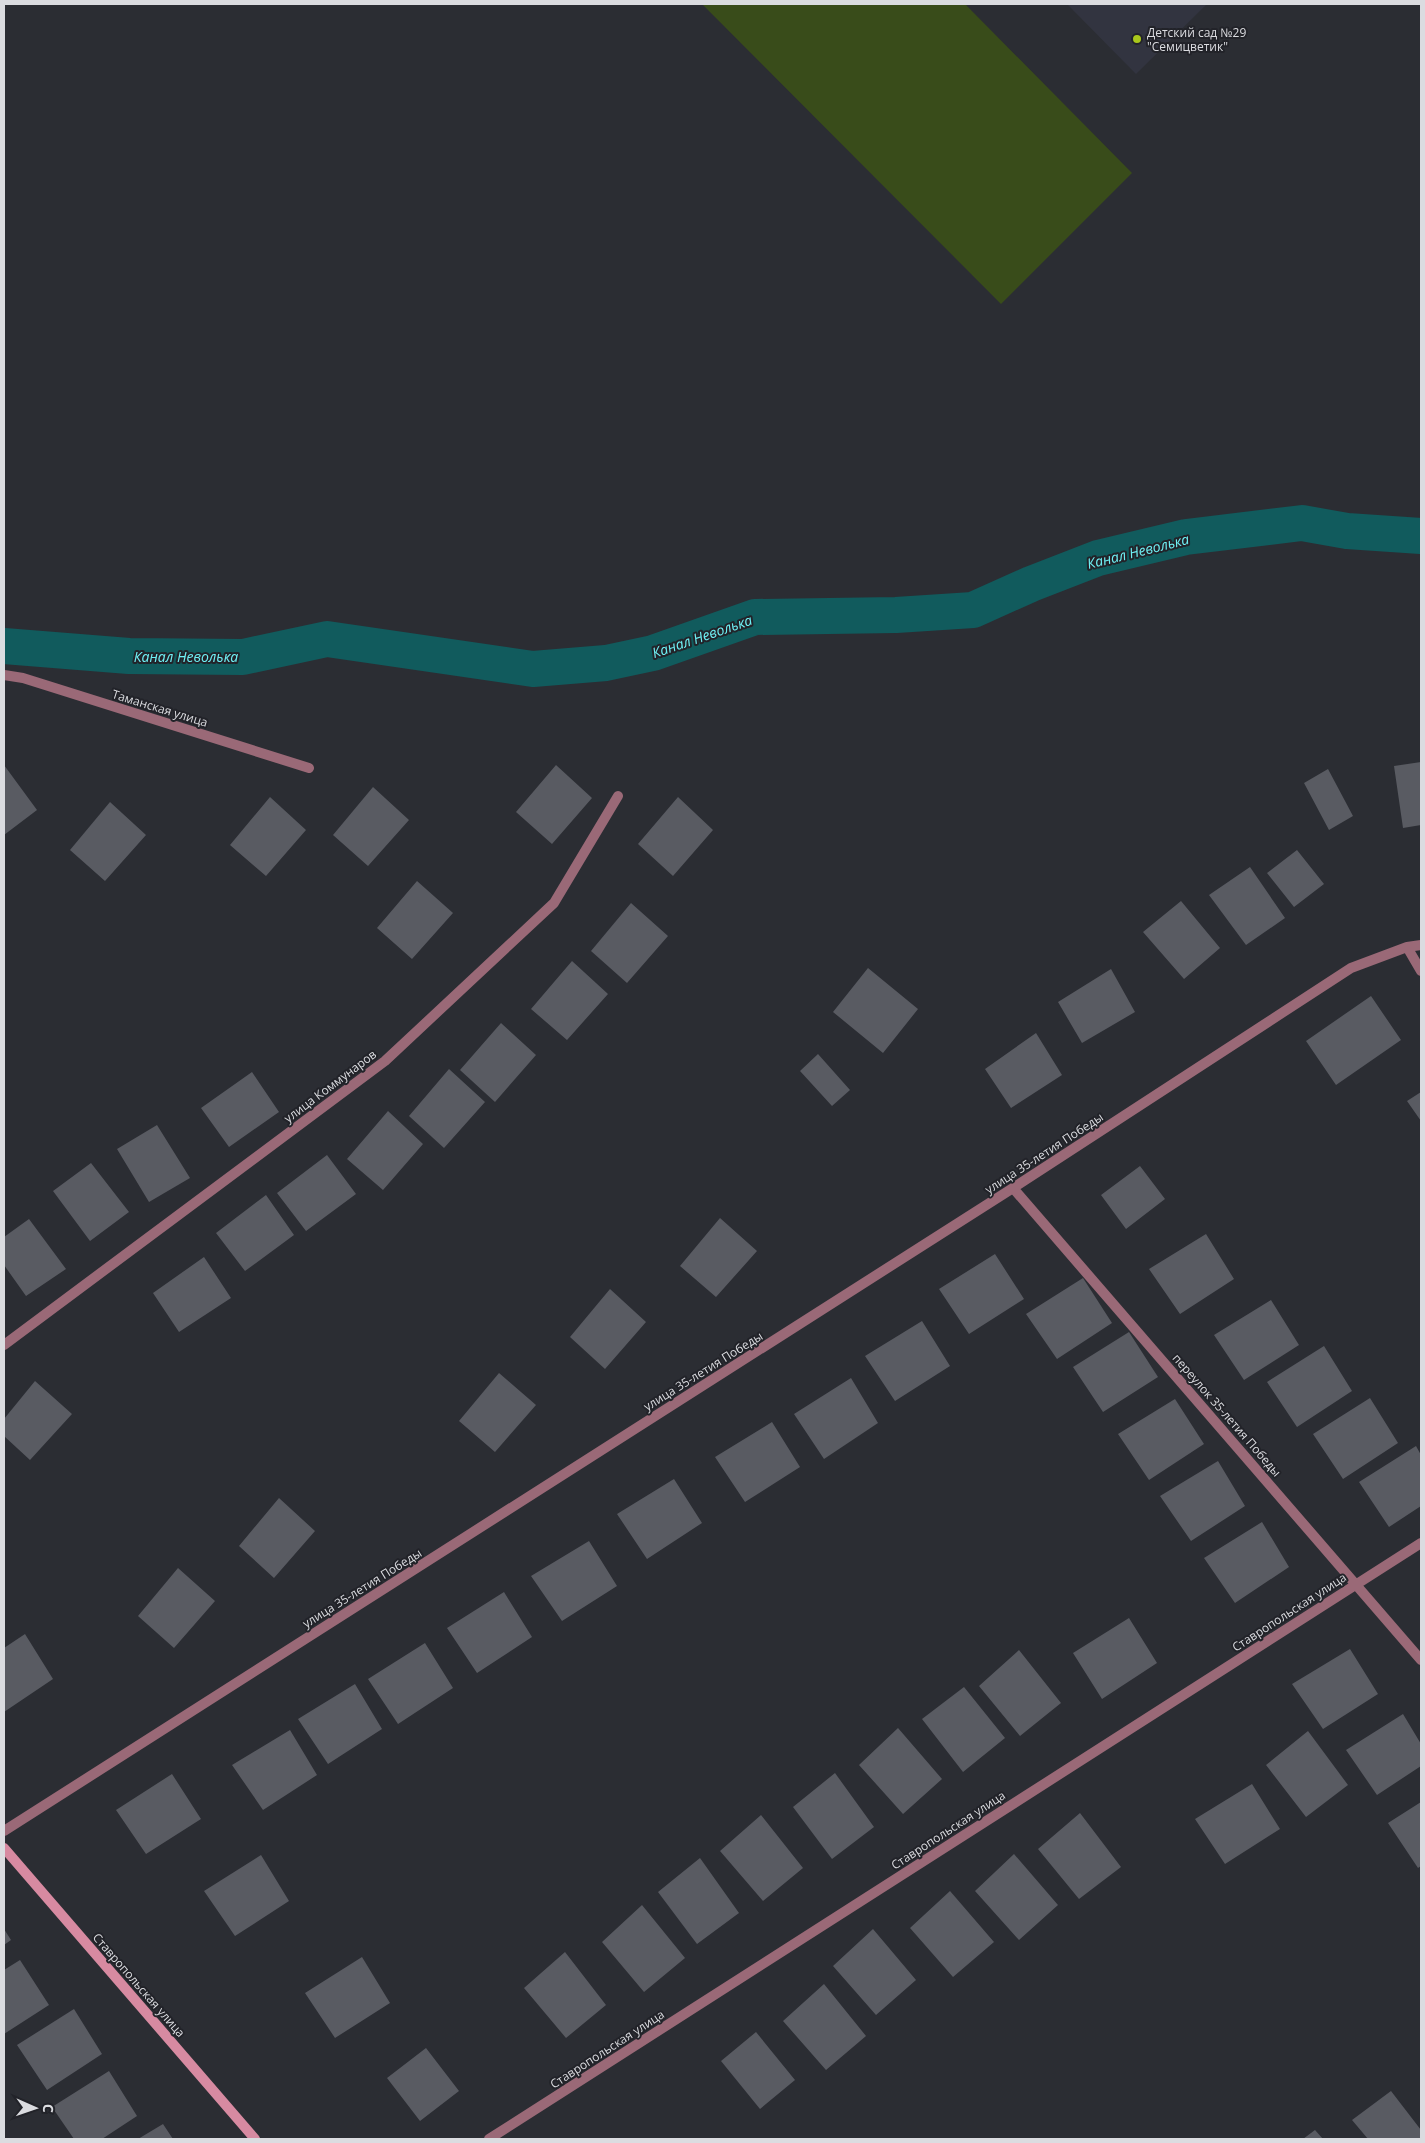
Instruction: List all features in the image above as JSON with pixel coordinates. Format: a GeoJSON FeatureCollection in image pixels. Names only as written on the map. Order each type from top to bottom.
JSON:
{"type":"FeatureCollection","features":[{"type":"Feature","properties":{"kind":"main road","name":"Ставропольская улица"},"geometry":{"type":"LineString","coordinates":[[4,1848],[255,2139]]}},
{"type":"Feature","properties":{"kind":"street","name":"Таманская улица"},"geometry":{"type":"LineString","coordinates":[[4,675],[23,678],[309,768]]}},
{"type":"Feature","properties":{"kind":"street","name":"улица Коммунаров"},"geometry":{"type":"LineString","coordinates":[[4,1345],[385,1061],[554,903],[618,796]]}},
{"type":"Feature","properties":{"kind":"street","name":"улица 35-летия Победы"},"geometry":{"type":"LineString","coordinates":[[4,1831],[1014,1188],[1351,968],[1407,947],[1421,945]]}},
{"type":"Feature","properties":{"kind":"street"},"geometry":{"type":"LineString","coordinates":[[1407,947],[1421,971]]}},
{"type":"Feature","properties":{"kind":"street","name":"переулок 35-летия Победы"},"geometry":{"type":"LineString","coordinates":[[1014,1188],[1421,1660]]}},
{"type":"Feature","properties":{"kind":"street","name":"Ставропольская улица"},"geometry":{"type":"LineString","coordinates":[[490,2139],[1356,1583],[1421,1544]]}},
{"type":"Feature","properties":{"kind":"shaded area","name":"Детский сад №29 \"Семицветик\""},"geometry":{"type":"Polygon","coordinates":[[[1067,4],[1207,4],[1136,74],[1067,4]]]}},
{"type":"Feature","properties":{"kind":"green space"},"geometry":{"type":"Polygon","coordinates":[[[702,4],[965,4],[1132,173],[1001,304],[702,4]]]}},
{"type":"Feature","properties":{"kind":"building"},"geometry":{"type":"Polygon","coordinates":[[[1421,762],[1421,825],[1403,828],[1394,766],[1421,762]]]}},
{"type":"Feature","properties":{"kind":"building"},"geometry":{"type":"Polygon","coordinates":[[[4,765],[37,810],[4,835],[4,765]]]}},
{"type":"Feature","properties":{"kind":"building"},"geometry":{"type":"Polygon","coordinates":[[[556,765],[592,798],[552,844],[516,812],[556,765]]]}},
{"type":"Feature","properties":{"kind":"building"},"geometry":{"type":"Polygon","coordinates":[[[1328,769],[1353,816],[1329,830],[1304,783],[1328,769]]]}},
{"type":"Feature","properties":{"kind":"building"},"geometry":{"type":"Polygon","coordinates":[[[373,787],[409,820],[368,866],[333,835],[373,787]]]}},
{"type":"Feature","properties":{"kind":"building"},"geometry":{"type":"Polygon","coordinates":[[[270,797],[306,830],[266,876],[230,845],[270,797]]]}},
{"type":"Feature","properties":{"kind":"building"},"geometry":{"type":"Polygon","coordinates":[[[678,797],[713,830],[673,876],[638,844],[678,797]]]}},
{"type":"Feature","properties":{"kind":"building"},"geometry":{"type":"Polygon","coordinates":[[[110,802],[146,835],[105,881],[70,850],[110,802]]]}},
{"type":"Feature","properties":{"kind":"building"},"geometry":{"type":"Polygon","coordinates":[[[1297,850],[1324,884],[1294,907],[1267,873],[1297,850]]]}},
{"type":"Feature","properties":{"kind":"building"},"geometry":{"type":"Polygon","coordinates":[[[1250,867],[1285,918],[1246,945],[1209,895],[1250,867]]]}},
{"type":"Feature","properties":{"kind":"building"},"geometry":{"type":"Polygon","coordinates":[[[417,881],[453,913],[412,959],[377,928],[417,881]]]}},
{"type":"Feature","properties":{"kind":"building"},"geometry":{"type":"Polygon","coordinates":[[[1181,901],[1220,948],[1184,979],[1143,932],[1181,901]]]}},
{"type":"Feature","properties":{"kind":"building"},"geometry":{"type":"Polygon","coordinates":[[[631,903],[668,936],[627,983],[591,951],[631,903]]]}},
{"type":"Feature","properties":{"kind":"building"},"geometry":{"type":"Polygon","coordinates":[[[572,961],[608,994],[567,1040],[531,1009],[572,961]]]}},
{"type":"Feature","properties":{"kind":"building"},"geometry":{"type":"Polygon","coordinates":[[[868,968],[918,1009],[883,1053],[833,1012],[868,968]]]}},
{"type":"Feature","properties":{"kind":"building"},"geometry":{"type":"Polygon","coordinates":[[[1111,969],[1135,1012],[1082,1043],[1058,1002],[1111,969]]]}},
{"type":"Feature","properties":{"kind":"building"},"geometry":{"type":"Polygon","coordinates":[[[1371,996],[1401,1040],[1336,1085],[1306,1041],[1371,996]]]}},
{"type":"Feature","properties":{"kind":"building"},"geometry":{"type":"Polygon","coordinates":[[[501,1023],[536,1055],[495,1102],[460,1070],[501,1023]]]}},
{"type":"Feature","properties":{"kind":"building"},"geometry":{"type":"Polygon","coordinates":[[[1036,1033],[1062,1075],[1011,1108],[985,1069],[1036,1033]]]}},
{"type":"Feature","properties":{"kind":"building"},"geometry":{"type":"Polygon","coordinates":[[[818,1054],[850,1090],[832,1106],[800,1071],[818,1054]]]}},
{"type":"Feature","properties":{"kind":"building"},"geometry":{"type":"Polygon","coordinates":[[[449,1069],[485,1102],[444,1148],[409,1116],[449,1069]]]}},
{"type":"Feature","properties":{"kind":"building"},"geometry":{"type":"Polygon","coordinates":[[[252,1072],[279,1112],[229,1147],[201,1108],[252,1072]]]}},
{"type":"Feature","properties":{"kind":"building"},"geometry":{"type":"Polygon","coordinates":[[[1421,1092],[1421,1121],[1407,1101],[1421,1092]]]}},
{"type":"Feature","properties":{"kind":"building"},"geometry":{"type":"Polygon","coordinates":[[[388,1111],[423,1144],[383,1190],[347,1159],[388,1111]]]}},
{"type":"Feature","properties":{"kind":"building"},"geometry":{"type":"Polygon","coordinates":[[[157,1125],[190,1178],[149,1202],[117,1149],[157,1125]]]}},
{"type":"Feature","properties":{"kind":"building"},"geometry":{"type":"Polygon","coordinates":[[[327,1155],[356,1194],[306,1231],[277,1193],[327,1155]]]}},
{"type":"Feature","properties":{"kind":"building"},"geometry":{"type":"Polygon","coordinates":[[[91,1163],[129,1212],[90,1241],[53,1191],[91,1163]]]}},
{"type":"Feature","properties":{"kind":"building"},"geometry":{"type":"Polygon","coordinates":[[[1140,1166],[1165,1199],[1126,1229],[1101,1195],[1140,1166]]]}},
{"type":"Feature","properties":{"kind":"building"},"geometry":{"type":"Polygon","coordinates":[[[266,1195],[294,1235],[245,1271],[216,1233],[266,1195]]]}},
{"type":"Feature","properties":{"kind":"building"},"geometry":{"type":"Polygon","coordinates":[[[720,1218],[757,1251],[716,1297],[680,1266],[720,1218]]]}},
{"type":"Feature","properties":{"kind":"building"},"geometry":{"type":"Polygon","coordinates":[[[29,1219],[66,1269],[26,1296],[4,1265],[4,1237],[29,1219]]]}},
{"type":"Feature","properties":{"kind":"building"},"geometry":{"type":"Polygon","coordinates":[[[1206,1234],[1234,1279],[1180,1314],[1149,1269],[1206,1234]]]}},
{"type":"Feature","properties":{"kind":"building"},"geometry":{"type":"Polygon","coordinates":[[[995,1254],[1024,1299],[969,1334],[939,1289],[995,1254]]]}},
{"type":"Feature","properties":{"kind":"building"},"geometry":{"type":"Polygon","coordinates":[[[204,1257],[231,1298],[179,1332],[153,1293],[204,1257]]]}},
{"type":"Feature","properties":{"kind":"building"},"geometry":{"type":"Polygon","coordinates":[[[1083,1278],[1112,1323],[1057,1359],[1026,1314],[1083,1278]]]}},
{"type":"Feature","properties":{"kind":"building"},"geometry":{"type":"Polygon","coordinates":[[[610,1289],[646,1322],[605,1369],[570,1337],[610,1289]]]}},
{"type":"Feature","properties":{"kind":"building"},"geometry":{"type":"Polygon","coordinates":[[[1271,1300],[1299,1345],[1244,1380],[1214,1335],[1271,1300]]]}},
{"type":"Feature","properties":{"kind":"building"},"geometry":{"type":"Polygon","coordinates":[[[922,1321],[950,1366],[895,1401],[865,1356],[922,1321]]]}},
{"type":"Feature","properties":{"kind":"building"},"geometry":{"type":"Polygon","coordinates":[[[1129,1332],[1158,1377],[1103,1412],[1073,1367],[1129,1332]]]}},
{"type":"Feature","properties":{"kind":"building"},"geometry":{"type":"Polygon","coordinates":[[[1324,1346],[1352,1391],[1297,1427],[1267,1382],[1324,1346]]]}},
{"type":"Feature","properties":{"kind":"building"},"geometry":{"type":"Polygon","coordinates":[[[499,1373],[536,1405],[495,1452],[459,1421],[499,1373]]]}},
{"type":"Feature","properties":{"kind":"building"},"geometry":{"type":"Polygon","coordinates":[[[851,1378],[878,1423],[824,1459],[794,1414],[851,1378]]]}},
{"type":"Feature","properties":{"kind":"building"},"geometry":{"type":"Polygon","coordinates":[[[35,1381],[72,1414],[30,1460],[4,1436],[4,1419],[35,1381]]]}},
{"type":"Feature","properties":{"kind":"building"},"geometry":{"type":"Polygon","coordinates":[[[1370,1398],[1398,1443],[1343,1479],[1313,1434],[1370,1398]]]}},
{"type":"Feature","properties":{"kind":"building"},"geometry":{"type":"Polygon","coordinates":[[[1175,1399],[1204,1444],[1149,1480],[1118,1434],[1175,1399]]]}},
{"type":"Feature","properties":{"kind":"building"},"geometry":{"type":"Polygon","coordinates":[[[772,1422],[800,1467],[745,1502],[715,1457],[772,1422]]]}},
{"type":"Feature","properties":{"kind":"building"},"geometry":{"type":"Polygon","coordinates":[[[1416,1446],[1421,1455],[1421,1506],[1389,1527],[1359,1482],[1416,1446]]]}},
{"type":"Feature","properties":{"kind":"building"},"geometry":{"type":"Polygon","coordinates":[[[1218,1461],[1245,1506],[1191,1541],[1160,1496],[1218,1461]]]}},
{"type":"Feature","properties":{"kind":"building"},"geometry":{"type":"Polygon","coordinates":[[[674,1479],[702,1523],[647,1559],[617,1514],[674,1479]]]}},
{"type":"Feature","properties":{"kind":"building"},"geometry":{"type":"Polygon","coordinates":[[[279,1498],[315,1531],[274,1578],[239,1546],[279,1498]]]}},
{"type":"Feature","properties":{"kind":"building"},"geometry":{"type":"Polygon","coordinates":[[[1262,1522],[1289,1567],[1235,1603],[1204,1558],[1262,1522]]]}},
{"type":"Feature","properties":{"kind":"building"},"geometry":{"type":"Polygon","coordinates":[[[589,1541],[617,1586],[562,1621],[531,1576],[589,1541]]]}},
{"type":"Feature","properties":{"kind":"building"},"geometry":{"type":"Polygon","coordinates":[[[178,1568],[215,1601],[174,1648],[138,1616],[178,1568]]]}},
{"type":"Feature","properties":{"kind":"building"},"geometry":{"type":"Polygon","coordinates":[[[504,1592],[532,1637],[477,1673],[447,1628],[504,1592]]]}},
{"type":"Feature","properties":{"kind":"building"},"geometry":{"type":"Polygon","coordinates":[[[1129,1618],[1157,1663],[1102,1699],[1073,1653],[1129,1618]]]}},
{"type":"Feature","properties":{"kind":"building"},"geometry":{"type":"Polygon","coordinates":[[[25,1634],[53,1679],[4,1712],[4,1648],[25,1634]]]}},
{"type":"Feature","properties":{"kind":"building"},"geometry":{"type":"Polygon","coordinates":[[[425,1643],[453,1688],[398,1724],[368,1679],[425,1643]]]}},
{"type":"Feature","properties":{"kind":"building"},"geometry":{"type":"Polygon","coordinates":[[[1350,1649],[1378,1694],[1323,1729],[1292,1684],[1350,1649]]]}},
{"type":"Feature","properties":{"kind":"building"},"geometry":{"type":"Polygon","coordinates":[[[1019,1650],[1061,1703],[1020,1736],[979,1686],[1019,1650]]]}},
{"type":"Feature","properties":{"kind":"building"},"geometry":{"type":"Polygon","coordinates":[[[355,1684],[382,1729],[328,1764],[298,1719],[355,1684]]]}},
{"type":"Feature","properties":{"kind":"building"},"geometry":{"type":"Polygon","coordinates":[[[964,1687],[1005,1738],[963,1772],[922,1719],[964,1687]]]}},
{"type":"Feature","properties":{"kind":"building"},"geometry":{"type":"Polygon","coordinates":[[[1403,1714],[1421,1744],[1421,1766],[1377,1795],[1346,1750],[1403,1714]]]}},
{"type":"Feature","properties":{"kind":"building"},"geometry":{"type":"Polygon","coordinates":[[[898,1728],[942,1779],[903,1814],[859,1765],[898,1728]]]}},
{"type":"Feature","properties":{"kind":"building"},"geometry":{"type":"Polygon","coordinates":[[[290,1730],[317,1775],[263,1810],[232,1765],[290,1730]]]}},
{"type":"Feature","properties":{"kind":"building"},"geometry":{"type":"Polygon","coordinates":[[[1308,1731],[1348,1785],[1306,1817],[1266,1765],[1308,1731]]]}},
{"type":"Feature","properties":{"kind":"building"},"geometry":{"type":"Polygon","coordinates":[[[835,1773],[874,1827],[832,1859],[793,1807],[835,1773]]]}},
{"type":"Feature","properties":{"kind":"building"},"geometry":{"type":"Polygon","coordinates":[[[172,1774],[201,1819],[146,1854],[116,1810],[172,1774]]]}},
{"type":"Feature","properties":{"kind":"building"},"geometry":{"type":"Polygon","coordinates":[[[1252,1784],[1280,1829],[1225,1864],[1195,1819],[1252,1784]]]}},
{"type":"Feature","properties":{"kind":"building"},"geometry":{"type":"Polygon","coordinates":[[[1421,1802],[1421,1866],[1418,1868],[1388,1823],[1421,1802]]]}},
{"type":"Feature","properties":{"kind":"building"},"geometry":{"type":"Polygon","coordinates":[[[1080,1813],[1121,1867],[1079,1899],[1038,1849],[1080,1813]]]}},
{"type":"Feature","properties":{"kind":"building"},"geometry":{"type":"Polygon","coordinates":[[[761,1815],[803,1868],[763,1901],[720,1851],[761,1815]]]}},
{"type":"Feature","properties":{"kind":"building"},"geometry":{"type":"Polygon","coordinates":[[[1014,1854],[1058,1905],[1019,1940],[975,1891],[1014,1854]]]}},
{"type":"Feature","properties":{"kind":"building"},"geometry":{"type":"Polygon","coordinates":[[[261,1855],[289,1901],[235,1936],[204,1891],[261,1855]]]}},
{"type":"Feature","properties":{"kind":"building"},"geometry":{"type":"Polygon","coordinates":[[[700,1858],[739,1913],[697,1944],[658,1892],[700,1858]]]}},
{"type":"Feature","properties":{"kind":"building"},"geometry":{"type":"Polygon","coordinates":[[[950,1891],[994,1942],[953,1977],[910,1928],[950,1891]]]}},
{"type":"Feature","properties":{"kind":"building"},"geometry":{"type":"Polygon","coordinates":[[[642,1905],[685,1958],[644,1992],[602,1942],[642,1905]]]}},
{"type":"Feature","properties":{"kind":"building"},"geometry":{"type":"Polygon","coordinates":[[[4,1929],[11,1940],[4,1945],[4,1929]]]}},
{"type":"Feature","properties":{"kind":"building"},"geometry":{"type":"Polygon","coordinates":[[[873,1929],[916,1980],[876,2015],[833,1966],[873,1929]]]}},
{"type":"Feature","properties":{"kind":"building"},"geometry":{"type":"Polygon","coordinates":[[[565,1952],[606,2005],[566,2038],[524,1988],[565,1952]]]}},
{"type":"Feature","properties":{"kind":"building"},"geometry":{"type":"Polygon","coordinates":[[[362,1957],[390,2003],[335,2038],[305,1993],[362,1957]]]}},
{"type":"Feature","properties":{"kind":"building"},"geometry":{"type":"Polygon","coordinates":[[[20,1960],[49,2005],[4,2034],[4,1970],[20,1960]]]}},
{"type":"Feature","properties":{"kind":"building"},"geometry":{"type":"Polygon","coordinates":[[[824,1984],[866,2036],[826,2070],[783,2021],[824,1984]]]}},
{"type":"Feature","properties":{"kind":"building"},"geometry":{"type":"Polygon","coordinates":[[[74,2009],[102,2054],[47,2090],[17,2045],[74,2009]]]}},
{"type":"Feature","properties":{"kind":"building"},"geometry":{"type":"Polygon","coordinates":[[[756,2032],[795,2080],[760,2109],[721,2061],[756,2032]]]}},
{"type":"Feature","properties":{"kind":"building"},"geometry":{"type":"Polygon","coordinates":[[[426,2048],[459,2091],[420,2121],[387,2078],[426,2048]]]}},
{"type":"Feature","properties":{"kind":"building"},"geometry":{"type":"Polygon","coordinates":[[[109,2071],[137,2116],[102,2139],[74,2139],[52,2107],[109,2071]]]}},
{"type":"Feature","properties":{"kind":"building"},"geometry":{"type":"Polygon","coordinates":[[[1391,2091],[1421,2130],[1421,2139],[1368,2139],[1352,2120],[1391,2091]]]}},
{"type":"Feature","properties":{"kind":"building"},"geometry":{"type":"Polygon","coordinates":[[[163,2124],[173,2139],[138,2139],[163,2124]]]}},
{"type":"Feature","properties":{"kind":"building"},"geometry":{"type":"Polygon","coordinates":[[[1315,2130],[1323,2139],[1303,2139],[1315,2130]]]}},
{"type":"Feature","properties":{"kind":"waterway","name":"Канал Неволька"},"geometry":{"type":"LineString","coordinates":[[4,646],[129,656],[243,657],[327,639],[533,669],[606,663],[653,653],[755,617],[896,615],[973,610],[1031,584],[1098,558],[1186,537],[1302,523],[1347,531],[1421,536]]}},
{"type":"Feature","properties":{"kind":"place","name":"Детский сад №29 \"Семицветик\""},"geometry":{"type":"Point","coordinates":[1137,39]}}]}
